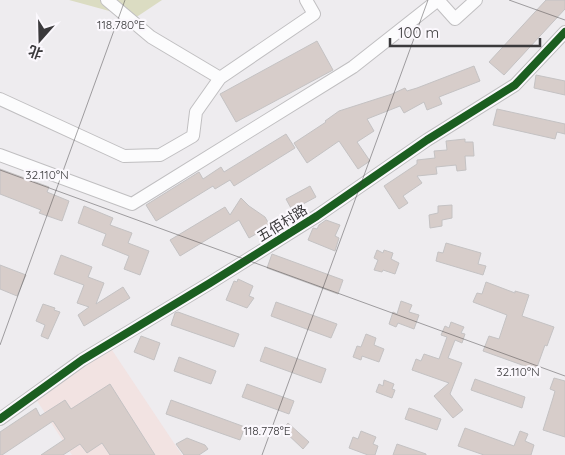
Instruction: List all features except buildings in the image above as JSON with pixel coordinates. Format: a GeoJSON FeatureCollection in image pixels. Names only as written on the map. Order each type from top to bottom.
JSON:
{"type":"FeatureCollection","features":[{"type":"Feature","properties":{"kind":"street"},"geometry":{"type":"LineString","coordinates":[[107,0],[151,38],[220,78]]}},
{"type":"Feature","properties":{"kind":"street"},"geometry":{"type":"LineString","coordinates":[[0,99],[124,156],[160,155],[193,136],[196,112],[220,78],[314,14],[306,0]]}},
{"type":"Feature","properties":{"kind":"street"},"geometry":{"type":"LineString","coordinates":[[0,155],[132,204],[353,67],[438,0],[455,19],[476,0]]}},
{"type":"Feature","properties":{"kind":"street","name":"五佰村路"},"geometry":{"type":"LineString","coordinates":[[0,419],[82,360],[309,222],[427,140],[515,85],[565,32]]}},
{"type":"Feature","properties":{"kind":"shaded area"},"geometry":{"type":"Polygon","coordinates":[[[110,347],[182,455],[72,455],[34,396],[110,347]]]}},
{"type":"Feature","properties":{"kind":"green space"},"geometry":{"type":"Polygon","coordinates":[[[69,0],[162,0],[135,18],[69,0]]]}},
{"type":"Feature","properties":{"kind":"cycle path"},"geometry":{"type":"LineString","coordinates":[[0,419],[82,360],[317,216],[427,140],[515,85],[565,32]]}}]}
